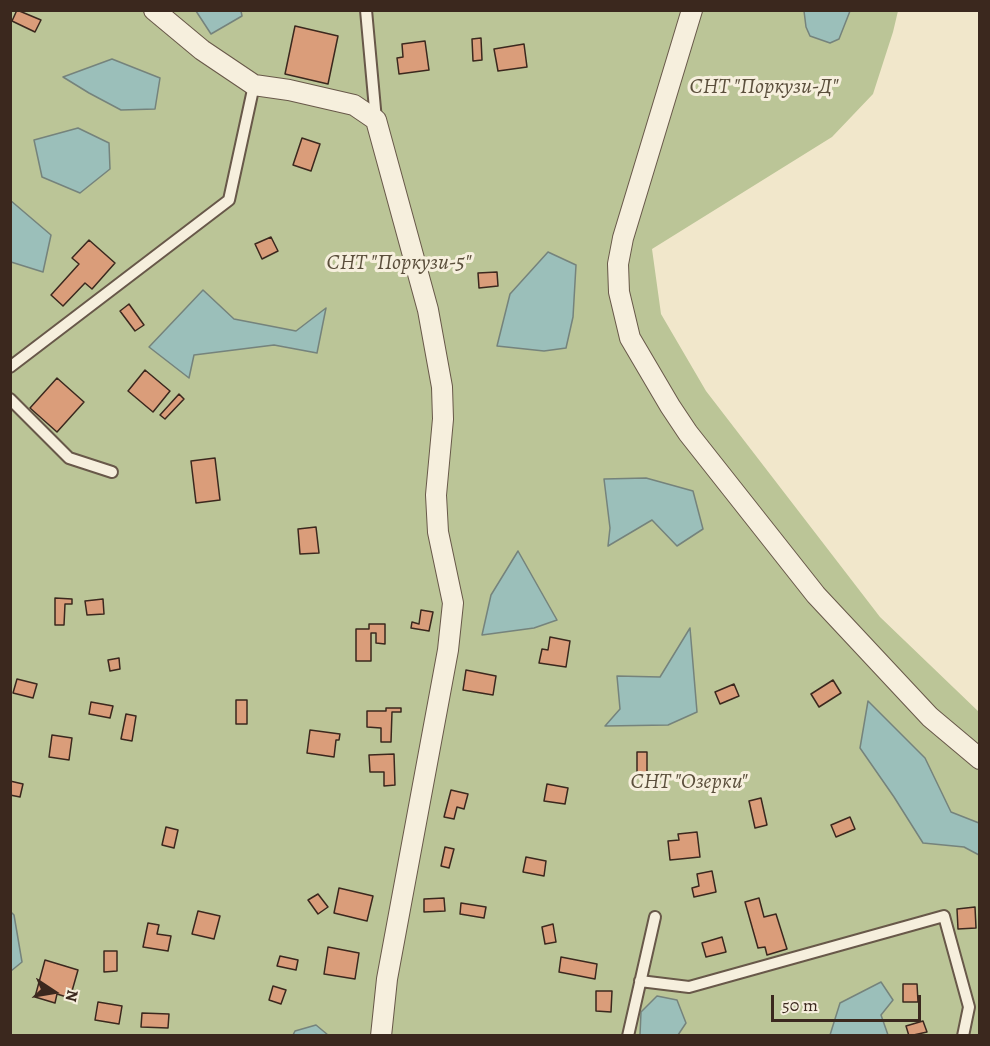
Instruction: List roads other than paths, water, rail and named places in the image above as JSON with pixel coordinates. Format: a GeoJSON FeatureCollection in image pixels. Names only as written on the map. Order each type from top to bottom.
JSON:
{"type":"FeatureCollection","features":[{"type":"Feature","properties":{"kind":"street"},"geometry":{"type":"LineString","coordinates":[[154,10],[202,50],[254,86],[289,90],[354,105],[376,120],[428,310],[442,387],[443,419],[436,504],[438,532],[453,603],[448,650],[387,979],[381,1035]]}},
{"type":"Feature","properties":{"kind":"street"},"geometry":{"type":"LineString","coordinates":[[692,10],[623,238],[619,292],[630,338],[688,432],[816,595],[930,717],[980,759]]}},
{"type":"Feature","properties":{"kind":"lane"},"geometry":{"type":"LineString","coordinates":[[366,10],[376,120]]}},
{"type":"Feature","properties":{"kind":"lane"},"geometry":{"type":"LineString","coordinates":[[10,367],[229,200],[254,86]]}},
{"type":"Feature","properties":{"kind":"lane"},"geometry":{"type":"LineString","coordinates":[[10,399],[69,458],[112,472]]}},
{"type":"Feature","properties":{"kind":"lane"},"geometry":{"type":"LineString","coordinates":[[628,1035],[656,916]]}},
{"type":"Feature","properties":{"kind":"lane"},"geometry":{"type":"LineString","coordinates":[[640,981],[689,987],[944,916],[969,1007],[963,1035]]}},
{"type":"Feature","properties":{"kind":"water"},"geometry":{"type":"Polygon","coordinates":[[[804,10],[850,11],[839,39],[830,43],[810,36],[806,27],[804,10]]]}},
{"type":"Feature","properties":{"kind":"water"},"geometry":{"type":"Polygon","coordinates":[[[196,11],[241,11],[242,16],[211,34],[196,11]]]}},
{"type":"Feature","properties":{"kind":"water"},"geometry":{"type":"Polygon","coordinates":[[[112,59],[160,78],[155,109],[121,110],[63,77],[112,59]]]}},
{"type":"Feature","properties":{"kind":"water"},"geometry":{"type":"Polygon","coordinates":[[[78,128],[109,143],[110,169],[80,193],[42,177],[34,140],[78,128]]]}},
{"type":"Feature","properties":{"kind":"water"},"geometry":{"type":"Polygon","coordinates":[[[10,200],[51,235],[43,272],[11,262],[10,200]]]}},
{"type":"Feature","properties":{"kind":"water"},"geometry":{"type":"Polygon","coordinates":[[[548,252],[576,265],[573,317],[566,348],[544,351],[497,346],[510,294],[548,252]]]}},
{"type":"Feature","properties":{"kind":"water"},"geometry":{"type":"Polygon","coordinates":[[[203,290],[234,319],[296,331],[326,308],[317,353],[274,345],[194,355],[189,378],[149,347],[203,290]]]}},
{"type":"Feature","properties":{"kind":"water"},"geometry":{"type":"Polygon","coordinates":[[[646,478],[693,491],[703,529],[677,546],[652,520],[608,546],[610,528],[604,479],[646,478]]]}},
{"type":"Feature","properties":{"kind":"water"},"geometry":{"type":"Polygon","coordinates":[[[518,551],[557,620],[534,628],[482,635],[491,595],[518,551]]]}},
{"type":"Feature","properties":{"kind":"water"},"geometry":{"type":"Polygon","coordinates":[[[690,628],[697,712],[668,725],[605,726],[620,709],[617,676],[660,677],[690,628]]]}},
{"type":"Feature","properties":{"kind":"water"},"geometry":{"type":"Polygon","coordinates":[[[868,701],[925,758],[951,812],[979,823],[979,855],[964,847],[923,843],[860,748],[868,701]]]}},
{"type":"Feature","properties":{"kind":"water"},"geometry":{"type":"Polygon","coordinates":[[[10,911],[14,915],[22,962],[11,971],[10,911]]]}},
{"type":"Feature","properties":{"kind":"water"},"geometry":{"type":"Polygon","coordinates":[[[881,982],[893,1000],[881,1015],[888,1035],[830,1035],[840,1003],[881,982]]]}},
{"type":"Feature","properties":{"kind":"water"},"geometry":{"type":"Polygon","coordinates":[[[657,996],[677,1000],[686,1023],[678,1035],[640,1035],[641,1012],[657,996]]]}},
{"type":"Feature","properties":{"kind":"water"},"geometry":{"type":"Polygon","coordinates":[[[316,1025],[328,1035],[293,1035],[295,1031],[316,1025]]]}},
{"type":"Feature","properties":{"kind":"park label","name":"СНТ \"Поркузи-Д\""},"geometry":{"type":"Point","coordinates":[764,88]}},
{"type":"Feature","properties":{"kind":"park label","name":"СНТ \"Поркузи-5\""},"geometry":{"type":"Point","coordinates":[399,264]}},
{"type":"Feature","properties":{"kind":"park label","name":"СНТ \"Озерки\""},"geometry":{"type":"Point","coordinates":[689,783]}}]}
